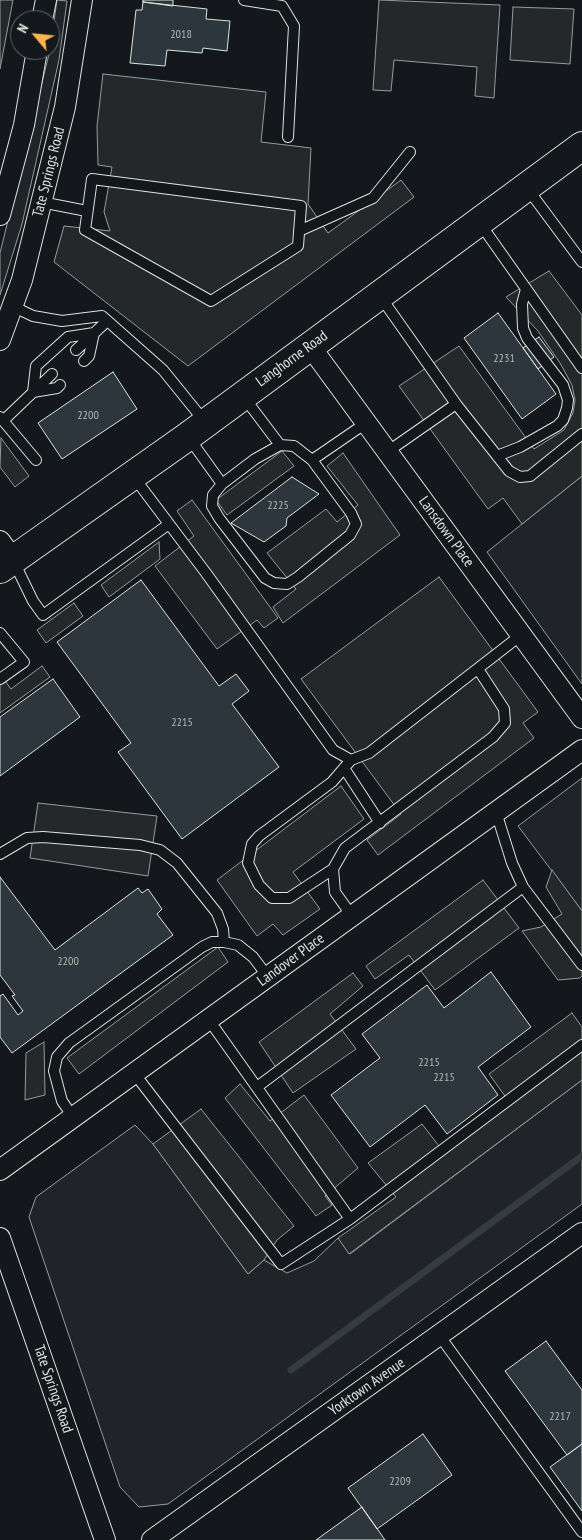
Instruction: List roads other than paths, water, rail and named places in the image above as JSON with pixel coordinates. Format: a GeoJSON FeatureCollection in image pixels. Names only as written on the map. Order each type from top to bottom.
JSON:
{"type":"FeatureCollection","features":[{"type":"Feature","properties":{"kind":"main road","name":"Langhorne Road"},"geometry":{"type":"LineString","coordinates":[[4,556],[132,476],[582,146]]}},
{"type":"Feature","properties":{"kind":"street","name":"Tate Springs Road"},"geometry":{"type":"LineString","coordinates":[[0,340],[22,280],[65,107],[82,0]]}},
{"type":"Feature","properties":{"kind":"street"},"geometry":{"type":"LineString","coordinates":[[0,215],[24,125],[35,60]]}},
{"type":"Feature","properties":{"kind":"street","name":"Lansdown Place"},"geometry":{"type":"LineString","coordinates":[[310,346],[582,718]]}},
{"type":"Feature","properties":{"kind":"street","name":"Landover Place"},"geometry":{"type":"LineString","coordinates":[[0,1170],[582,750]]}},
{"type":"Feature","properties":{"kind":"street","name":"Yorktown Avenue"},"geometry":{"type":"LineString","coordinates":[[152,1540],[582,1234]]}},
{"type":"Feature","properties":{"kind":"street","name":"Tate Springs Road"},"geometry":{"type":"LineString","coordinates":[[0,1238],[105,1540]]}},
{"type":"Feature","properties":{"kind":"lane"},"geometry":{"type":"LineString","coordinates":[[244,0],[282,6],[294,26],[288,136]]}},
{"type":"Feature","properties":{"kind":"lane"},"geometry":{"type":"LineString","coordinates":[[299,232],[373,198],[410,152]]}},
{"type":"Feature","properties":{"kind":"lane"},"geometry":{"type":"LineString","coordinates":[[92,179],[301,206],[298,246],[211,301],[85,230],[87,211],[92,179]]}},
{"type":"Feature","properties":{"kind":"lane"},"geometry":{"type":"LineString","coordinates":[[526,187],[582,262]]}},
{"type":"Feature","properties":{"kind":"lane"},"geometry":{"type":"LineString","coordinates":[[41,202],[87,211]]}},
{"type":"Feature","properties":{"kind":"lane"},"geometry":{"type":"LineString","coordinates":[[479,222],[582,368]]}},
{"type":"Feature","properties":{"kind":"lane"},"geometry":{"type":"LineString","coordinates":[[497,456],[520,447],[557,426],[563,420],[567,408],[568,400],[563,386],[527,338],[523,328],[522,304],[526,288]]}},
{"type":"Feature","properties":{"kind":"lane"},"geometry":{"type":"LineString","coordinates":[[379,295],[456,404],[509,471],[520,477],[530,476],[582,434]]}},
{"type":"Feature","properties":{"kind":"lane"},"geometry":{"type":"LineString","coordinates":[[12,306],[33,316],[62,321],[102,316],[163,370],[196,429],[222,484]]}},
{"type":"Feature","properties":{"kind":"lane"},"geometry":{"type":"LineString","coordinates":[[76,350],[107,321]]}},
{"type":"Feature","properties":{"kind":"lane"},"geometry":{"type":"LineString","coordinates":[[84,361],[90,356],[94,333]]}},
{"type":"Feature","properties":{"kind":"lane"},"geometry":{"type":"LineString","coordinates":[[33,392],[36,366],[68,337],[94,333]]}},
{"type":"Feature","properties":{"kind":"lane"},"geometry":{"type":"LineString","coordinates":[[36,460],[2,419],[52,374]]}},
{"type":"Feature","properties":{"kind":"lane"},"geometry":{"type":"LineString","coordinates":[[33,392],[57,388],[60,385]]}},
{"type":"Feature","properties":{"kind":"lane"},"geometry":{"type":"LineString","coordinates":[[242,395],[280,445]]}},
{"type":"Feature","properties":{"kind":"lane"},"geometry":{"type":"LineString","coordinates":[[387,452],[456,404]]}},
{"type":"Feature","properties":{"kind":"lane"},"geometry":{"type":"LineString","coordinates":[[312,460],[366,423]]}},
{"type":"Feature","properties":{"kind":"lane"},"geometry":{"type":"LineString","coordinates":[[280,445],[294,446],[312,460],[351,512],[356,524],[350,535],[298,577],[287,584],[274,584],[265,578],[219,518],[212,506],[213,495],[222,484],[280,445]]}},
{"type":"Feature","properties":{"kind":"lane"},"geometry":{"type":"LineString","coordinates":[[132,476],[333,750],[351,760]]}},
{"type":"Feature","properties":{"kind":"lane"},"geometry":{"type":"LineString","coordinates":[[4,556],[43,615],[169,524]]}},
{"type":"Feature","properties":{"kind":"lane"},"geometry":{"type":"LineString","coordinates":[[0,633],[24,662],[0,679]]}},
{"type":"Feature","properties":{"kind":"lane"},"geometry":{"type":"LineString","coordinates":[[478,669],[504,709],[505,723],[493,737],[345,848],[332,869],[289,898],[272,898],[259,885],[248,863],[252,844],[259,836],[332,782],[351,760],[369,754],[478,669],[522,635]]}},
{"type":"Feature","properties":{"kind":"lane"},"geometry":{"type":"LineString","coordinates":[[344,768],[380,823]]}},
{"type":"Feature","properties":{"kind":"lane"},"geometry":{"type":"LineString","coordinates":[[496,812],[512,863],[523,887],[582,965]]}},
{"type":"Feature","properties":{"kind":"lane"},"geometry":{"type":"LineString","coordinates":[[0,854],[27,838],[44,837],[140,845],[160,850],[177,863],[217,913],[223,929],[224,942]]}},
{"type":"Feature","properties":{"kind":"lane"},"geometry":{"type":"LineString","coordinates":[[332,869],[335,892],[352,916]]}},
{"type":"Feature","properties":{"kind":"lane"},"geometry":{"type":"LineString","coordinates":[[257,1087],[523,887]]}},
{"type":"Feature","properties":{"kind":"lane"},"geometry":{"type":"LineString","coordinates":[[73,1117],[62,1101],[54,1072],[57,1056],[69,1043],[212,942],[238,945],[253,957],[268,977]]}},
{"type":"Feature","properties":{"kind":"lane"},"geometry":{"type":"LineString","coordinates":[[209,1020],[350,1219]]}},
{"type":"Feature","properties":{"kind":"lane"},"geometry":{"type":"LineString","coordinates":[[134,1073],[281,1264],[350,1219],[582,1046]]}},
{"type":"Feature","properties":{"kind":"lane"},"geometry":{"type":"LineString","coordinates":[[439,1335],[582,1532]]}},
{"type":"Feature","properties":{"kind":"waterway"},"geometry":{"type":"LineString","coordinates":[[291,1370],[582,1156]]}}]}
